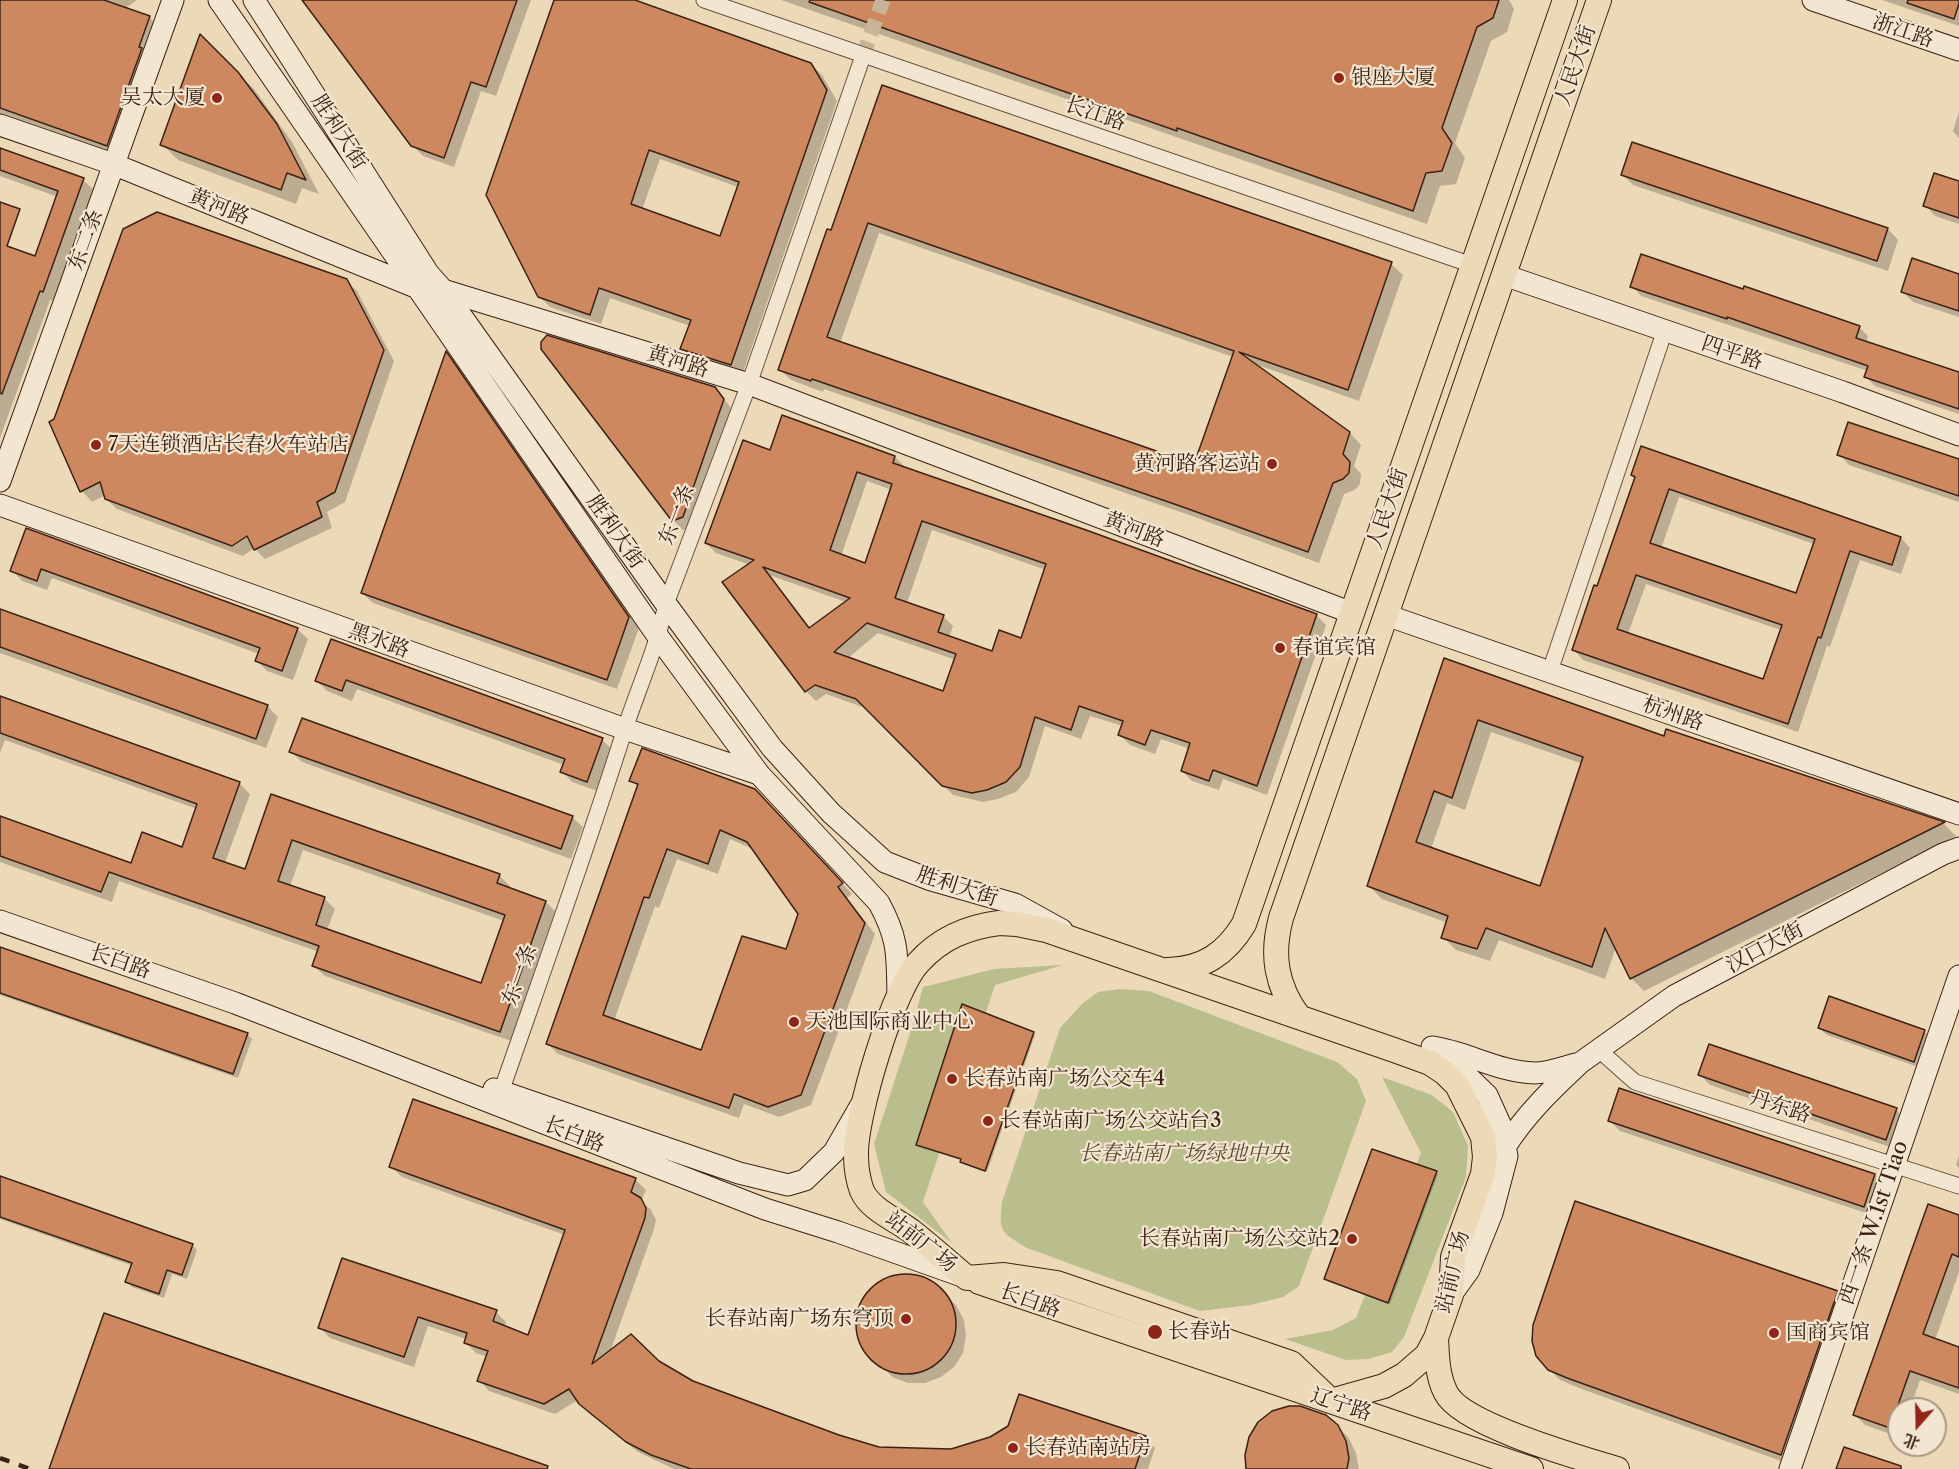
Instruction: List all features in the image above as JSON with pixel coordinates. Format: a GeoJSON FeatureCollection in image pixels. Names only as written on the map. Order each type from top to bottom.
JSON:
{"type":"FeatureCollection","features":[{"type":"Feature","properties":{"kind":"main road","name":"东二条"},"geometry":{"type":"LineString","coordinates":[[0,481],[173,0]]}},
{"type":"Feature","properties":{"kind":"main road","name":"胜利大街"},"geometry":{"type":"LineString","coordinates":[[219,0],[658,638],[759,774],[879,903],[892,926],[897,949],[898,996]]}},
{"type":"Feature","properties":{"kind":"main road","name":"胜利大街"},"geometry":{"type":"LineString","coordinates":[[254,0],[428,273],[443,290],[666,604],[772,748],[831,813],[885,862],[931,880],[1015,904],[1083,942]]}},
{"type":"Feature","properties":{"kind":"main road","name":"人民大街"},"geometry":{"type":"LineString","coordinates":[[1163,970],[1194,966],[1210,959],[1225,950],[1244,924],[1564,0]]}},
{"type":"Feature","properties":{"kind":"main road","name":"人民大街"},"geometry":{"type":"LineString","coordinates":[[1299,1017],[1289,1004],[1276,966],[1277,935],[1599,0]]}},
{"type":"Feature","properties":{"kind":"main road","name":"浙江路"},"geometry":{"type":"LineString","coordinates":[[1813,0],[1959,50]]}},
{"type":"Feature","properties":{"kind":"main road","name":"黄河路"},"geometry":{"type":"LineString","coordinates":[[0,125],[113,164],[418,288],[443,290],[749,384],[1352,613]]}},
{"type":"Feature","properties":{"kind":"main road","name":"四平路"},"geometry":{"type":"LineString","coordinates":[[1504,275],[1843,392],[1959,435]]}},
{"type":"Feature","properties":{"kind":"main road","name":"黑水路"},"geometry":{"type":"LineString","coordinates":[[0,505],[625,729],[759,774]]}},
{"type":"Feature","properties":{"kind":"main road","name":"杭州路"},"geometry":{"type":"LineString","coordinates":[[1386,615],[1959,814]]}},
{"type":"Feature","properties":{"kind":"main road","name":"汉口大街"},"geometry":{"type":"LineString","coordinates":[[1580,1063],[1674,996],[1943,854],[1959,848]]}},
{"type":"Feature","properties":{"kind":"main road","name":"长白路"},"geometry":{"type":"LineString","coordinates":[[0,908],[501,1092],[739,1173],[788,1185],[805,1180],[834,1152],[864,1099]]}},
{"type":"Feature","properties":{"kind":"main road","name":"长白路"},"geometry":{"type":"LineString","coordinates":[[0,921],[235,1003],[765,1209],[838,1232],[1150,1342]]}},
{"type":"Feature","properties":{"kind":"main road","name":"站前广场"},"geometry":{"type":"LineString","coordinates":[[999,923],[1017,924],[1046,930],[1163,970],[1430,1064],[1445,1072],[1457,1085],[1483,1137],[1485,1157],[1483,1174],[1453,1257],[1451,1295],[1436,1338],[1427,1355],[1404,1376],[1384,1386],[1331,1401],[1291,1363],[1057,1283],[1004,1275],[967,1278],[910,1230],[872,1205],[863,1192],[857,1171],[856,1153],[864,1099],[898,996],[917,963],[935,947],[957,933],[978,926],[999,923]]}},
{"type":"Feature","properties":{"kind":"main road","name":"西一条 W.1st Tiao"},"geometry":{"type":"LineString","coordinates":[[1790,1469],[1959,976]]}},
{"type":"Feature","properties":{"kind":"main road"},"geometry":{"type":"LineString","coordinates":[[1339,1031],[1370,1032],[1434,1055],[1462,1071],[1487,1095],[1502,1126],[1507,1156],[1492,1213],[1469,1270],[1451,1295]]}},
{"type":"Feature","properties":{"kind":"main road"},"geometry":{"type":"LineString","coordinates":[[1413,1047],[1452,1050],[1509,1070],[1537,1073],[1580,1063]]}},
{"type":"Feature","properties":{"kind":"main road"},"geometry":{"type":"LineString","coordinates":[[1505,1147],[1519,1124],[1533,1108],[1580,1063]]}},
{"type":"Feature","properties":{"kind":"main road"},"geometry":{"type":"LineString","coordinates":[[1436,1338],[1439,1371],[1446,1395],[1465,1411],[1495,1427],[1617,1469]]}},
{"type":"Feature","properties":{"kind":"main road","name":"辽宁路"},"geometry":{"type":"LineString","coordinates":[[1150,1342],[1531,1469]]}},
{"type":"Feature","properties":{"kind":"street","name":"长江路"},"geometry":{"type":"LineString","coordinates":[[704,0],[1472,266]]}},
{"type":"Feature","properties":{"kind":"street","name":"东一条"},"geometry":{"type":"LineString","coordinates":[[501,1092],[578,876],[625,729],[658,638],[666,604],[749,384],[863,56]]}},
{"type":"Feature","properties":{"kind":"street"},"geometry":{"type":"LineString","coordinates":[[1550,671],[1665,330]]}},
{"type":"Feature","properties":{"kind":"street","name":"丹东路"},"geometry":{"type":"LineString","coordinates":[[1599,1050],[1635,1082],[1959,1186]]}},
{"type":"Feature","properties":{"kind":"green space"},"geometry":{"type":"Polygon","coordinates":[[[1063,965],[995,985],[923,1202],[952,1243],[886,1192],[874,1144],[923,987],[994,969],[1063,965]]]}},
{"type":"Feature","properties":{"kind":"green space","name":"长春站南广场绿地中央"},"geometry":{"type":"Polygon","coordinates":[[[1120,989],[1149,991],[1337,1062],[1357,1079],[1366,1101],[1299,1286],[1283,1297],[1250,1305],[1200,1311],[1027,1248],[1004,1231],[1001,1220],[1002,1202],[1060,1028],[1083,1003],[1098,992],[1120,989]]]}},
{"type":"Feature","properties":{"kind":"green space"},"geometry":{"type":"Polygon","coordinates":[[[1382,1077],[1432,1095],[1453,1112],[1468,1146],[1466,1177],[1404,1337],[1392,1352],[1368,1359],[1346,1360],[1285,1339],[1333,1330],[1356,1318],[1421,1153],[1382,1077]]]}},
{"type":"Feature","properties":{"kind":"building"},"geometry":{"type":"Polygon","coordinates":[[[0,0],[104,0],[150,16],[139,47],[142,48],[107,146],[0,108],[0,0]]]}},
{"type":"Feature","properties":{"kind":"building"},"geometry":{"type":"Polygon","coordinates":[[[302,0],[517,0],[486,87],[471,82],[444,158],[411,146],[302,0]]]}},
{"type":"Feature","properties":{"kind":"building"},"geometry":{"type":"Polygon","coordinates":[[[554,0],[635,0],[811,63],[827,90],[731,365],[680,349],[691,320],[599,288],[590,315],[538,297],[486,195],[554,0]],[[649,150],[631,204],[720,236],[739,182],[649,150]]]}},
{"type":"Feature","properties":{"kind":"building"},"geometry":{"type":"Polygon","coordinates":[[[810,0],[1499,0],[1493,18],[1477,27],[1442,128],[1452,143],[1442,171],[1426,173],[1413,211],[1177,128],[1177,131],[809,2],[810,0]]]}},
{"type":"Feature","properties":{"kind":"building"},"geometry":{"type":"Polygon","coordinates":[[[1908,0],[1959,0],[1959,4],[1954,19],[1907,3],[1908,0]]]}},
{"type":"Feature","properties":{"kind":"building","name":"吴太大厦"},"geometry":{"type":"Polygon","coordinates":[[[200,34],[238,72],[277,124],[306,180],[287,173],[281,190],[160,145],[200,34]]]}},
{"type":"Feature","properties":{"kind":"building"},"geometry":{"type":"Polygon","coordinates":[[[882,85],[1392,262],[1348,390],[1239,352],[1350,432],[1343,454],[1350,462],[1349,473],[1343,479],[1333,483],[1308,552],[812,379],[811,381],[778,370],[827,229],[831,230],[882,85]],[[868,223],[827,337],[1194,464],[1234,351],[868,223]]]}},
{"type":"Feature","properties":{"kind":"building"},"geometry":{"type":"Polygon","coordinates":[[[1632,142],[1888,228],[1877,261],[1621,175],[1632,142]]]}},
{"type":"Feature","properties":{"kind":"building"},"geometry":{"type":"Polygon","coordinates":[[[0,148],[84,178],[43,292],[40,291],[2,394],[0,393],[0,202],[20,209],[7,246],[35,256],[58,191],[0,170],[0,148]]]}},
{"type":"Feature","properties":{"kind":"building"},"geometry":{"type":"Polygon","coordinates":[[[1934,173],[1959,181],[1959,218],[1923,206],[1934,173]]]}},
{"type":"Feature","properties":{"kind":"building"},"geometry":{"type":"Polygon","coordinates":[[[157,212],[347,279],[384,350],[335,492],[317,502],[322,517],[254,550],[247,536],[232,546],[105,499],[100,482],[80,492],[49,422],[54,419],[123,229],[157,212]]]}},
{"type":"Feature","properties":{"kind":"building"},"geometry":{"type":"Polygon","coordinates":[[[1641,254],[1860,326],[1856,338],[1959,372],[1959,409],[1864,377],[1868,366],[1727,317],[1727,319],[1630,287],[1641,254]]]}},
{"type":"Feature","properties":{"kind":"building"},"geometry":{"type":"Polygon","coordinates":[[[1912,258],[1959,274],[1959,311],[1901,292],[1912,258]]]}},
{"type":"Feature","properties":{"kind":"building"},"geometry":{"type":"Polygon","coordinates":[[[547,335],[715,387],[724,399],[683,517],[672,521],[541,349],[541,342],[547,335]]]}},
{"type":"Feature","properties":{"kind":"building"},"geometry":{"type":"Polygon","coordinates":[[[446,351],[629,617],[607,680],[361,593],[446,351]]]}},
{"type":"Feature","properties":{"kind":"building"},"geometry":{"type":"Polygon","coordinates":[[[782,415],[895,456],[893,463],[1317,614],[1257,786],[1213,770],[1209,781],[1181,771],[1190,743],[1151,730],[1145,745],[1118,735],[1123,721],[1079,706],[1071,730],[1035,717],[1020,767],[1006,782],[972,793],[942,786],[856,699],[815,685],[805,692],[722,582],[754,560],[705,543],[743,440],[770,450],[782,415]],[[857,472],[830,550],[865,563],[892,484],[857,472]],[[922,521],[895,598],[944,615],[938,632],[992,651],[999,630],[1021,638],[1046,564],[922,521]],[[763,567],[809,628],[850,598],[763,567]],[[867,623],[834,652],[943,691],[956,654],[867,623]]]}},
{"type":"Feature","properties":{"kind":"building"},"geometry":{"type":"Polygon","coordinates":[[[1848,422],[1959,459],[1959,496],[1837,455],[1848,422]]]}},
{"type":"Feature","properties":{"kind":"building"},"geometry":{"type":"Polygon","coordinates":[[[1641,446],[1901,537],[1892,565],[1850,551],[1821,638],[1818,637],[1788,724],[1572,650],[1635,477],[1631,475],[1641,446]],[[1669,489],[1650,543],[1796,593],[1815,539],[1669,489]],[[1636,575],[1617,629],[1763,679],[1782,625],[1636,575]]]}},
{"type":"Feature","properties":{"kind":"building"},"geometry":{"type":"Polygon","coordinates":[[[26,528],[298,628],[282,671],[255,661],[260,648],[41,569],[37,581],[10,571],[26,528]]]}},
{"type":"Feature","properties":{"kind":"building"},"geometry":{"type":"Polygon","coordinates":[[[0,609],[268,705],[256,739],[0,647],[0,609]]]}},
{"type":"Feature","properties":{"kind":"building"},"geometry":{"type":"Polygon","coordinates":[[[331,639],[603,738],[587,782],[560,772],[565,759],[346,680],[342,691],[315,681],[331,639]]]}},
{"type":"Feature","properties":{"kind":"building"},"geometry":{"type":"Polygon","coordinates":[[[1444,658],[1664,736],[1666,729],[1945,822],[1630,979],[1605,928],[1592,967],[1486,928],[1477,949],[1441,938],[1448,916],[1367,886],[1444,658]],[[1478,720],[1452,798],[1434,791],[1416,842],[1540,886],[1583,757],[1478,720]]]}},
{"type":"Feature","properties":{"kind":"building"},"geometry":{"type":"Polygon","coordinates":[[[0,696],[240,782],[213,858],[245,869],[271,794],[500,874],[497,883],[546,901],[500,1032],[312,966],[319,946],[109,872],[101,892],[0,856],[0,816],[131,863],[142,832],[182,847],[197,804],[0,733],[0,696]],[[292,840],[278,881],[325,897],[316,925],[481,983],[505,915],[292,840]]]}},
{"type":"Feature","properties":{"kind":"building"},"geometry":{"type":"Polygon","coordinates":[[[302,718],[573,816],[561,849],[289,752],[302,718]]]}},
{"type":"Feature","properties":{"kind":"building"},"geometry":{"type":"Polygon","coordinates":[[[642,748],[755,789],[843,883],[838,887],[865,923],[801,1095],[768,1107],[734,1094],[729,1108],[546,1044],[638,784],[629,781],[642,748]],[[720,830],[708,864],[667,849],[649,898],[644,897],[603,1015],[701,1050],[742,936],[786,949],[798,914],[747,842],[720,830]]]}},
{"type":"Feature","properties":{"kind":"building"},"geometry":{"type":"Polygon","coordinates":[[[0,947],[248,1033],[233,1074],[0,993],[0,947]]]}},
{"type":"Feature","properties":{"kind":"building"},"geometry":{"type":"Polygon","coordinates":[[[1829,996],[1925,1030],[1914,1062],[1818,1028],[1829,996]]]}},
{"type":"Feature","properties":{"kind":"building"},"geometry":{"type":"Polygon","coordinates":[[[962,1004],[1034,1032],[985,1171],[960,1162],[961,1159],[916,1145],[962,1004]]]}},
{"type":"Feature","properties":{"kind":"building"},"geometry":{"type":"Polygon","coordinates":[[[1709,1044],[1897,1108],[1886,1140],[1698,1075],[1709,1044]]]}},
{"type":"Feature","properties":{"kind":"building"},"geometry":{"type":"Polygon","coordinates":[[[1619,1088],[1875,1174],[1864,1207],[1608,1121],[1619,1088]]]}},
{"type":"Feature","properties":{"kind":"building"},"geometry":{"type":"Polygon","coordinates":[[[413,1099],[636,1178],[631,1192],[641,1198],[646,1208],[645,1218],[592,1364],[631,1334],[659,1361],[693,1381],[839,1435],[879,1447],[951,1449],[990,1437],[1008,1426],[1019,1394],[1146,1436],[1135,1469],[691,1469],[651,1455],[626,1442],[579,1404],[569,1389],[544,1404],[477,1381],[488,1351],[464,1343],[467,1333],[418,1317],[404,1357],[318,1328],[342,1258],[497,1310],[493,1321],[528,1335],[565,1230],[389,1167],[413,1099]]]}},
{"type":"Feature","properties":{"kind":"building"},"geometry":{"type":"Polygon","coordinates":[[[1372,1149],[1437,1171],[1388,1303],[1324,1279],[1372,1149]]]}},
{"type":"Feature","properties":{"kind":"building"},"geometry":{"type":"Polygon","coordinates":[[[0,1176],[193,1244],[182,1275],[167,1270],[159,1294],[125,1282],[132,1263],[0,1217],[0,1176]]]}},
{"type":"Feature","properties":{"kind":"building"},"geometry":{"type":"Polygon","coordinates":[[[1575,1201],[1838,1291],[1781,1455],[1567,1378],[1548,1370],[1536,1356],[1532,1341],[1533,1325],[1575,1201]]]}},
{"type":"Feature","properties":{"kind":"building"},"geometry":{"type":"Polygon","coordinates":[[[1928,1204],[1959,1215],[1959,1257],[1952,1254],[1923,1334],[1959,1347],[1959,1388],[1910,1371],[1901,1397],[1887,1397],[1887,1427],[1853,1415],[1928,1204]]]}},
{"type":"Feature","properties":{"kind":"building","name":"长春站南广场东穹顶"},"geometry":{"type":"Polygon","coordinates":[[[906,1274],[925,1278],[941,1289],[952,1305],[956,1324],[952,1343],[941,1359],[925,1370],[906,1374],[887,1370],[871,1359],[860,1343],[856,1324],[860,1305],[871,1289],[887,1278],[906,1274]]]}},
{"type":"Feature","properties":{"kind":"building"},"geometry":{"type":"Polygon","coordinates":[[[104,1313],[548,1466],[547,1469],[49,1469],[104,1313]]]}},
{"type":"Feature","properties":{"kind":"building"},"geometry":{"type":"Polygon","coordinates":[[[1289,1406],[1300,1406],[1326,1415],[1338,1425],[1346,1441],[1349,1458],[1347,1469],[1246,1469],[1245,1455],[1249,1437],[1258,1422],[1272,1411],[1289,1406]]]}},
{"type":"Feature","properties":{"kind":"building"},"geometry":{"type":"Polygon","coordinates":[[[1844,1447],[1901,1466],[1901,1469],[1836,1469],[1844,1447]]]}},
{"type":"Feature","properties":{"kind":"tunnel"},"geometry":{"type":"LineString","coordinates":[[863,56],[883,0]]}},
{"type":"Feature","properties":{"kind":"railway"},"geometry":{"type":"LineString","coordinates":[[0,1458],[30,1469]]}},
{"type":"Feature","properties":{"kind":"place","name":"银座大厦"},"geometry":{"type":"Point","coordinates":[1339,78]}},
{"type":"Feature","properties":{"kind":"place","name":"吴太大厦"},"geometry":{"type":"Point","coordinates":[217,98]}},
{"type":"Feature","properties":{"kind":"place","name":"7天连锁酒店长春火车站店"},"geometry":{"type":"Point","coordinates":[96,445]}},
{"type":"Feature","properties":{"kind":"place","name":"黄河路客运站"},"geometry":{"type":"Point","coordinates":[1272,464]}},
{"type":"Feature","properties":{"kind":"place","name":"春谊宾馆"},"geometry":{"type":"Point","coordinates":[1280,648]}},
{"type":"Feature","properties":{"kind":"place","name":"天池国际商业中心"},"geometry":{"type":"Point","coordinates":[794,1022]}},
{"type":"Feature","properties":{"kind":"place","name":"长春站南广场公交车4"},"geometry":{"type":"Point","coordinates":[952,1079]}},
{"type":"Feature","properties":{"kind":"place","name":"长春站南广场公交站台3"},"geometry":{"type":"Point","coordinates":[988,1121]}},
{"type":"Feature","properties":{"kind":"place","name":"长春站南广场公交站2"},"geometry":{"type":"Point","coordinates":[1352,1239]}},
{"type":"Feature","properties":{"kind":"place","name":"长春站南广场东穹顶"},"geometry":{"type":"Point","coordinates":[906,1319]}},
{"type":"Feature","properties":{"kind":"place","name":"长春站"},"geometry":{"type":"Point","coordinates":[1155,1332]}},
{"type":"Feature","properties":{"kind":"place","name":"国商宾馆"},"geometry":{"type":"Point","coordinates":[1774,1333]}},
{"type":"Feature","properties":{"kind":"place","name":"长春站南站房"},"geometry":{"type":"Point","coordinates":[1013,1448]}}]}
